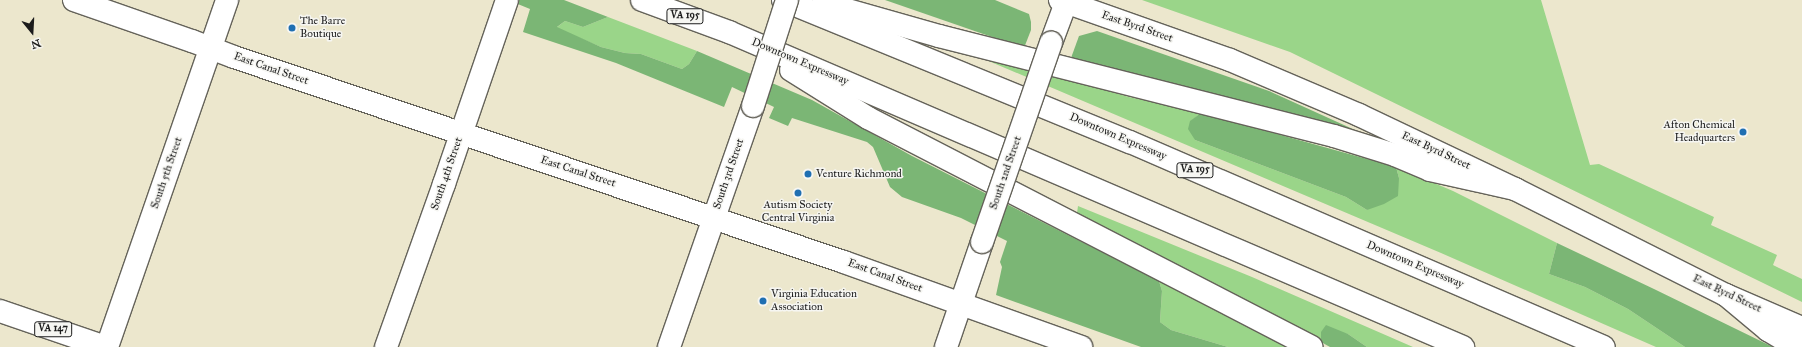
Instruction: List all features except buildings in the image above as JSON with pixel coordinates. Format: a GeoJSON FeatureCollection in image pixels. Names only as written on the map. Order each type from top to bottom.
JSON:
{"type":"FeatureCollection","features":[{"type":"Feature","properties":{"kind":"main road","name":"East Canal Street"},"geometry":{"type":"LineString","coordinates":[[74,0],[210,48],[844,262],[1081,347]]}},
{"type":"Feature","properties":{"kind":"main road","name":"South 5th Street"},"geometry":{"type":"LineString","coordinates":[[106,347],[227,0]]}},
{"type":"Feature","properties":{"kind":"main road","name":"Downtown Expressway"},"geometry":{"type":"LineString","coordinates":[[642,0],[728,32],[1463,347]]}},
{"type":"Feature","properties":{"kind":"main road","name":"Downtown Expressway"},"geometry":{"type":"LineString","coordinates":[[783,0],[1130,142],[1604,347]]}},
{"type":"Feature","properties":{"kind":"main road","name":"South 3rd Street"},"geometry":{"type":"LineString","coordinates":[[669,347],[753,106],[787,0]]}},
{"type":"Feature","properties":{"kind":"main road"},"geometry":{"type":"LineString","coordinates":[[809,0],[939,36],[1334,136],[1395,155],[1430,170],[1515,189]]}},
{"type":"Feature","properties":{"kind":"main road","name":"East Byrd Street"},"geometry":{"type":"LineString","coordinates":[[1065,1],[1276,78],[1359,115],[1515,189],[1726,295],[1802,328]]}},
{"type":"Feature","properties":{"kind":"main road","name":"South 2nd Street"},"geometry":{"type":"LineString","coordinates":[[946,347],[1065,1]]}},
{"type":"Feature","properties":{"kind":"main road","name":"South 4th Street"},"geometry":{"type":"LineString","coordinates":[[386,347],[462,133],[505,4]]}},
{"type":"Feature","properties":{"kind":"main road"},"geometry":{"type":"LineString","coordinates":[[728,32],[868,118],[1311,347]]}},
{"type":"Feature","properties":{"kind":"main road"},"geometry":{"type":"LineString","coordinates":[[1726,295],[1768,330],[1796,347]]}},
{"type":"Feature","properties":{"kind":"main road","name":"VA 147"},"geometry":{"type":"LineString","coordinates":[[0,311],[106,347]]}},
{"type":"Feature","properties":{"kind":"green space"},"geometry":{"type":"Polygon","coordinates":[[[508,0],[564,0],[608,17],[583,27],[565,21],[557,27],[601,47],[625,53],[641,54],[682,69],[689,64],[697,51],[812,100],[912,156],[1159,281],[1162,291],[1160,322],[1171,330],[1228,347],[1141,347],[996,295],[1002,267],[1000,262],[1007,241],[961,218],[902,197],[890,187],[873,147],[867,142],[792,118],[788,126],[769,118],[774,107],[732,87],[724,107],[616,63],[523,32],[530,9],[508,0]]]}},
{"type":"Feature","properties":{"kind":"green space"},"geometry":{"type":"Polygon","coordinates":[[[885,0],[995,0],[1029,14],[1031,30],[1024,48],[885,0]]]}},
{"type":"Feature","properties":{"kind":"green space"},"geometry":{"type":"Polygon","coordinates":[[[1142,0],[1541,0],[1590,165],[1599,164],[1714,217],[1711,225],[1777,255],[1773,265],[1802,279],[1802,302],[1290,52],[1142,0]]]}},
{"type":"Feature","properties":{"kind":"green space"},"geometry":{"type":"Polygon","coordinates":[[[608,17],[697,51],[689,64],[682,69],[641,54],[625,53],[601,47],[556,28],[565,21],[583,27],[608,17]]]}},
{"type":"Feature","properties":{"kind":"green space"},"geometry":{"type":"Polygon","coordinates":[[[1097,31],[1269,91],[1366,135],[1071,58],[1079,36],[1097,31]]]}},
{"type":"Feature","properties":{"kind":"green space"},"geometry":{"type":"Polygon","coordinates":[[[958,48],[1129,97],[1201,113],[1191,121],[1195,140],[1346,197],[1367,210],[1399,178],[1396,167],[1453,191],[1557,243],[1549,274],[1585,287],[1628,309],[1685,347],[1656,347],[1441,253],[958,48]]]}},
{"type":"Feature","properties":{"kind":"green space"},"geometry":{"type":"Polygon","coordinates":[[[1201,113],[1396,167],[1399,178],[1398,196],[1384,204],[1367,210],[1346,197],[1195,140],[1188,129],[1190,121],[1201,113]]]}},
{"type":"Feature","properties":{"kind":"green space"},"geometry":{"type":"Polygon","coordinates":[[[1078,206],[1252,277],[1413,347],[1367,347],[1348,334],[1322,332],[1321,342],[1077,213],[1078,206]]]}},
{"type":"Feature","properties":{"kind":"green space"},"geometry":{"type":"Polygon","coordinates":[[[1557,243],[1773,347],[1685,347],[1628,309],[1585,287],[1549,274],[1557,243]]]}},
{"type":"Feature","properties":{"kind":"green space"},"geometry":{"type":"Polygon","coordinates":[[[1159,281],[1289,347],[1228,347],[1171,330],[1160,322],[1162,291],[1159,281]]]}},
{"type":"Feature","properties":{"kind":"green space"},"geometry":{"type":"Polygon","coordinates":[[[1326,325],[1348,334],[1367,347],[1330,347],[1321,342],[1321,332],[1326,325]]]}},
{"type":"Feature","properties":{"kind":"place","name":"The Barre Boutique"},"geometry":{"type":"Point","coordinates":[292,28]}},
{"type":"Feature","properties":{"kind":"place","name":"Afton Chemical Headquarters"},"geometry":{"type":"Point","coordinates":[1743,132]}},
{"type":"Feature","properties":{"kind":"place","name":"Venture Richmond"},"geometry":{"type":"Point","coordinates":[808,174]}},
{"type":"Feature","properties":{"kind":"place","name":"Autism Society Central Virginia"},"geometry":{"type":"Point","coordinates":[798,193]}},
{"type":"Feature","properties":{"kind":"place","name":"Virginia Education Association"},"geometry":{"type":"Point","coordinates":[763,301]}}]}
